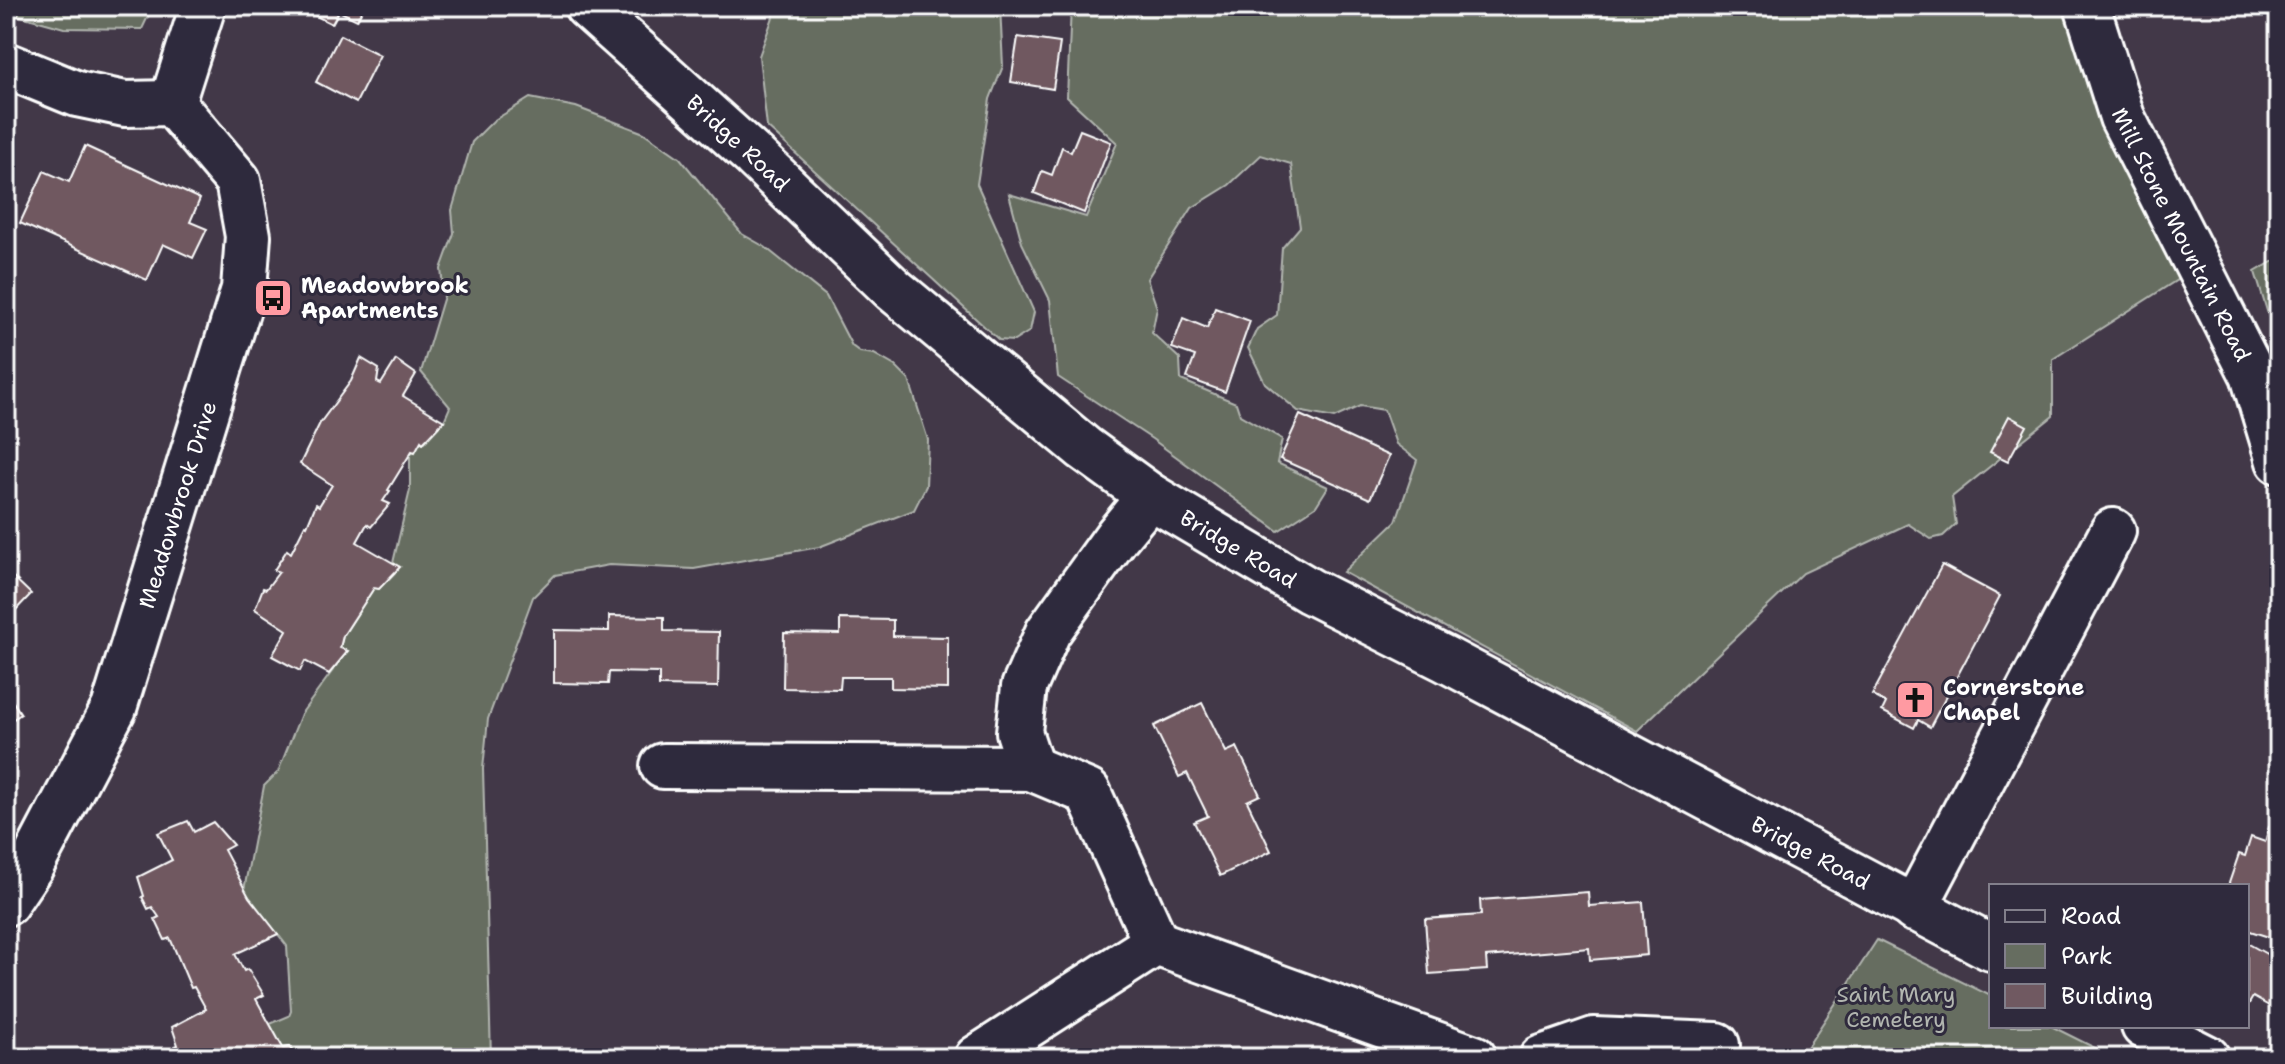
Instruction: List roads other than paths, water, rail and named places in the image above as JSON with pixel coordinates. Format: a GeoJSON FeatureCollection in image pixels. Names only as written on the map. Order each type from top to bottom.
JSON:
{"type":"FeatureCollection","features":[{"type":"Feature","properties":{"kind":"main road"},"geometry":{"type":"LineString","coordinates":[[6,65],[77,94],[125,104],[172,103],[203,6]]}},
{"type":"Feature","properties":{"kind":"main road","name":"Bridge Road"},"geometry":{"type":"LineString","coordinates":[[587,6],[754,156],[893,289],[1084,448],[1150,496],[1310,591],[1445,659],[1989,947]]}},
{"type":"Feature","properties":{"kind":"main road","name":"Mill Stone Mountain Road"},"geometry":{"type":"LineString","coordinates":[[2087,6],[2122,117],[2253,375],[2279,461]]}},
{"type":"Feature","properties":{"kind":"main road","name":"Meadowbrook Drive"},"geometry":{"type":"LineString","coordinates":[[6,903],[31,866],[114,708],[244,289],[248,236],[238,181],[172,103]]}},
{"type":"Feature","properties":{"kind":"main road"},"geometry":{"type":"LineString","coordinates":[[1031,768],[1019,732],[1024,687],[1048,632],[1150,496]]}},
{"type":"Feature","properties":{"kind":"main road"},"geometry":{"type":"LineString","coordinates":[[1914,909],[2113,531]]}},
{"type":"Feature","properties":{"kind":"main road"},"geometry":{"type":"LineString","coordinates":[[663,766],[1031,768],[1088,792],[1156,943],[1474,1058]]}},
{"type":"Feature","properties":{"kind":"main road"},"geometry":{"type":"LineString","coordinates":[[977,1058],[1156,943]]}},
{"type":"Feature","properties":{"kind":"main road"},"geometry":{"type":"LineString","coordinates":[[2148,1028],[2207,1058]]}},
{"type":"Feature","properties":{"kind":"main road"},"geometry":{"type":"LineString","coordinates":[[1542,1058],[1594,1040],[1717,1045],[1708,1058]]}},
{"type":"Feature","properties":{"kind":"place","name":"Meadowbrook Apartments"},"geometry":{"type":"Point","coordinates":[273,298]}},
{"type":"Feature","properties":{"kind":"place","name":"Cornerstone Chapel"},"geometry":{"type":"Point","coordinates":[1915,700]}},
{"type":"Feature","properties":{"kind":"park label","name":"Saint Mary Cemetery"},"geometry":{"type":"Point","coordinates":[1896,1006]}}]}
